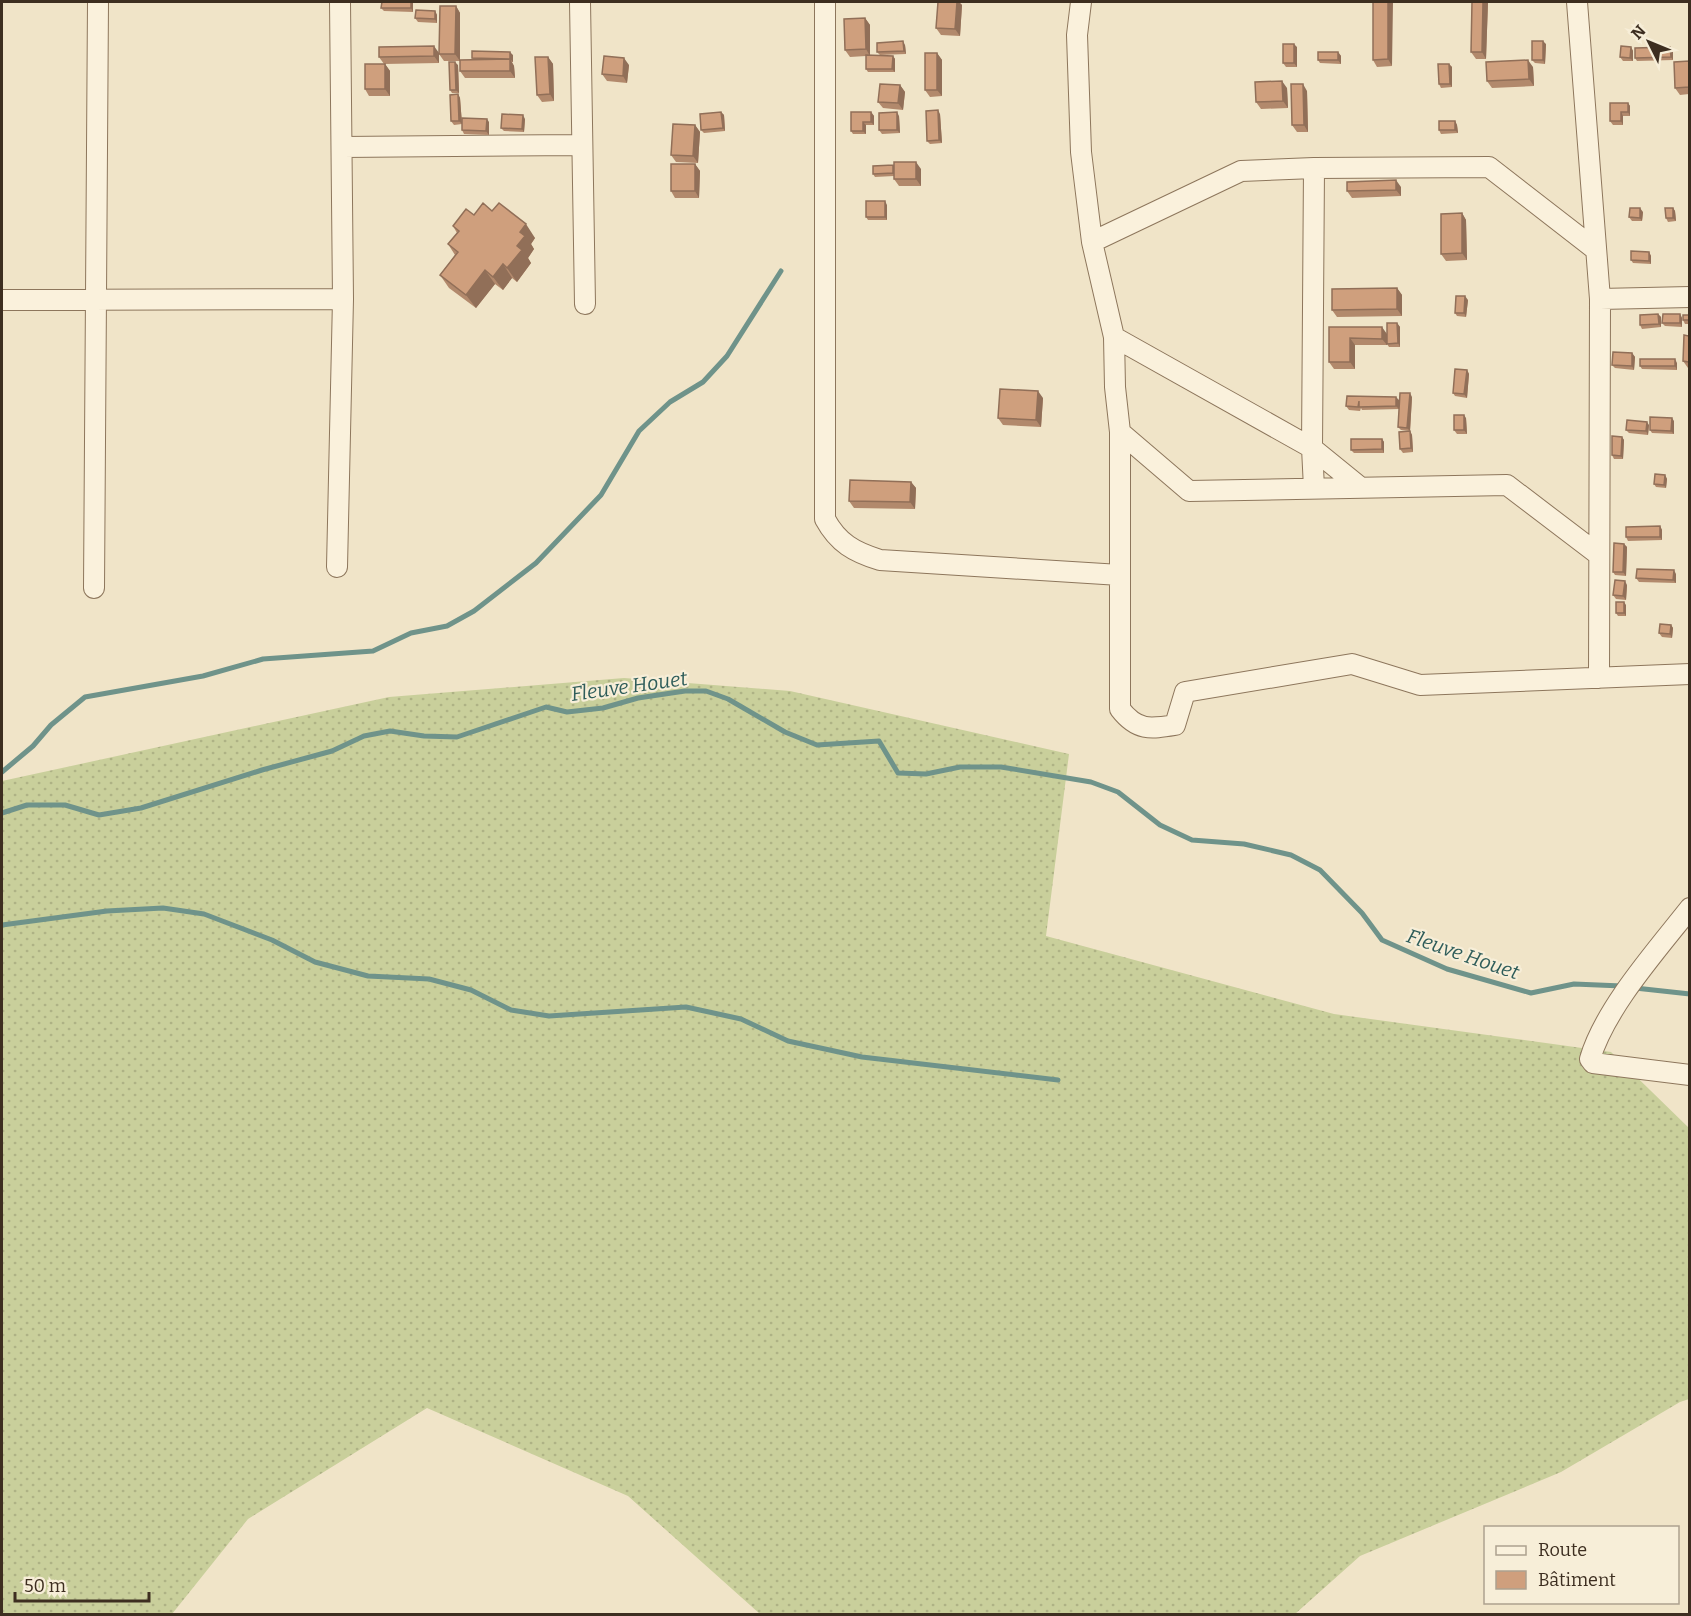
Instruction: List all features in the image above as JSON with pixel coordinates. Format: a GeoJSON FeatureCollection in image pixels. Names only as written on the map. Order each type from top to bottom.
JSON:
{"type":"FeatureCollection","features":[{"type":"Feature","properties":{"kind":"street"},"geometry":{"type":"LineString","coordinates":[[94,588],[98,2]]}},
{"type":"Feature","properties":{"kind":"street"},"geometry":{"type":"LineString","coordinates":[[337,567],[343,299],[340,2]]}},
{"type":"Feature","properties":{"kind":"street"},"geometry":{"type":"LineString","coordinates":[[580,2],[585,304]]}},
{"type":"Feature","properties":{"kind":"street"},"geometry":{"type":"LineString","coordinates":[[825,2],[825,519],[833,535],[854,552],[880,560],[1120,575]]}},
{"type":"Feature","properties":{"kind":"street"},"geometry":{"type":"LineString","coordinates":[[1082,2],[1077,35],[1080,152],[1092,242],[1114,337],[1119,432],[1120,709],[1132,721],[1148,729],[1175,725],[1185,692],[1352,664],[1420,685],[1689,674]]}},
{"type":"Feature","properties":{"kind":"street"},"geometry":{"type":"LineString","coordinates":[[1577,2],[1600,299],[1599,678]]}},
{"type":"Feature","properties":{"kind":"street"},"geometry":{"type":"LineString","coordinates":[[343,147],[582,145]]}},
{"type":"Feature","properties":{"kind":"street"},"geometry":{"type":"LineString","coordinates":[[1092,242],[1241,171],[1314,168],[1489,167],[1596,250]]}},
{"type":"Feature","properties":{"kind":"street"},"geometry":{"type":"LineString","coordinates":[[1314,168],[1312,448],[1314,488]]}},
{"type":"Feature","properties":{"kind":"street"},"geometry":{"type":"LineString","coordinates":[[1600,299],[1689,297]]}},
{"type":"Feature","properties":{"kind":"street"},"geometry":{"type":"LineString","coordinates":[[2,300],[95,302],[343,299]]}},
{"type":"Feature","properties":{"kind":"street"},"geometry":{"type":"LineString","coordinates":[[1114,337],[1312,448],[1360,487]]}},
{"type":"Feature","properties":{"kind":"street"},"geometry":{"type":"LineString","coordinates":[[1119,432],[1189,490],[1507,485],[1599,555]]}},
{"type":"Feature","properties":{"kind":"street"},"geometry":{"type":"LineString","coordinates":[[1689,908],[1638,974],[1598,1039],[1590,1062],[1689,1075]]}},
{"type":"Feature","properties":{"kind":"green space"},"geometry":{"type":"Polygon","coordinates":[[[624,678],[790,691],[1069,754],[1046,936],[1334,1014],[1611,1052],[1689,1128],[1689,1399],[1680,1402],[1561,1472],[1360,1556],[1295,1614],[760,1614],[628,1496],[427,1408],[248,1519],[172,1614],[2,1614],[2,781],[389,697],[624,678]]]}},
{"type":"Feature","properties":{"kind":"building"},"geometry":{"type":"Polygon","coordinates":[[[382,2],[411,2],[411,8],[381,8],[382,2]]]}},
{"type":"Feature","properties":{"kind":"building"},"geometry":{"type":"Polygon","coordinates":[[[938,2],[957,2],[955,29],[936,28],[938,2]]]}},
{"type":"Feature","properties":{"kind":"building"},"geometry":{"type":"Polygon","coordinates":[[[1373,2],[1388,2],[1388,59],[1373,60],[1373,2]]]}},
{"type":"Feature","properties":{"kind":"building"},"geometry":{"type":"Polygon","coordinates":[[[1472,2],[1483,2],[1482,52],[1471,52],[1472,2]]]}},
{"type":"Feature","properties":{"kind":"building"},"geometry":{"type":"Polygon","coordinates":[[[440,6],[456,6],[455,54],[439,54],[440,6]]]}},
{"type":"Feature","properties":{"kind":"building"},"geometry":{"type":"Polygon","coordinates":[[[416,10],[435,11],[435,19],[415,18],[416,10]]]}},
{"type":"Feature","properties":{"kind":"building"},"geometry":{"type":"Polygon","coordinates":[[[865,18],[866,49],[845,50],[844,19],[865,18]]]}},
{"type":"Feature","properties":{"kind":"building"},"geometry":{"type":"Polygon","coordinates":[[[903,41],[904,51],[877,52],[877,43],[903,41]]]}},
{"type":"Feature","properties":{"kind":"building"},"geometry":{"type":"Polygon","coordinates":[[[1532,41],[1543,41],[1543,60],[1532,60],[1532,41]]]}},
{"type":"Feature","properties":{"kind":"building"},"geometry":{"type":"Polygon","coordinates":[[[1283,44],[1294,44],[1294,63],[1283,63],[1283,44]]]}},
{"type":"Feature","properties":{"kind":"building"},"geometry":{"type":"Polygon","coordinates":[[[434,46],[434,56],[379,57],[379,47],[434,46]]]}},
{"type":"Feature","properties":{"kind":"building"},"geometry":{"type":"Polygon","coordinates":[[[1621,46],[1631,47],[1630,58],[1620,57],[1621,46]]]}},
{"type":"Feature","properties":{"kind":"building"},"geometry":{"type":"Polygon","coordinates":[[[1670,47],[1671,57],[1635,58],[1635,48],[1670,47]]]}},
{"type":"Feature","properties":{"kind":"building"},"geometry":{"type":"Polygon","coordinates":[[[472,51],[510,52],[510,59],[472,58],[472,51]]]}},
{"type":"Feature","properties":{"kind":"building"},"geometry":{"type":"Polygon","coordinates":[[[1318,52],[1338,52],[1338,60],[1318,60],[1318,52]]]}},
{"type":"Feature","properties":{"kind":"building"},"geometry":{"type":"Polygon","coordinates":[[[925,53],[937,53],[937,90],[925,90],[925,53]]]}},
{"type":"Feature","properties":{"kind":"building"},"geometry":{"type":"Polygon","coordinates":[[[866,55],[893,56],[892,69],[866,69],[866,55]]]}},
{"type":"Feature","properties":{"kind":"building"},"geometry":{"type":"Polygon","coordinates":[[[604,56],[624,58],[623,76],[602,74],[604,56]]]}},
{"type":"Feature","properties":{"kind":"building"},"geometry":{"type":"Polygon","coordinates":[[[535,57],[548,57],[550,94],[537,95],[535,57]]]}},
{"type":"Feature","properties":{"kind":"building"},"geometry":{"type":"Polygon","coordinates":[[[510,59],[510,71],[460,71],[460,60],[510,59]]]}},
{"type":"Feature","properties":{"kind":"building"},"geometry":{"type":"Polygon","coordinates":[[[1528,60],[1529,79],[1487,81],[1486,62],[1528,60]]]}},
{"type":"Feature","properties":{"kind":"building"},"geometry":{"type":"Polygon","coordinates":[[[1689,61],[1689,87],[1675,88],[1674,62],[1689,61]]]}},
{"type":"Feature","properties":{"kind":"building"},"geometry":{"type":"Polygon","coordinates":[[[449,62],[455,62],[456,90],[450,90],[449,62]]]}},
{"type":"Feature","properties":{"kind":"building"},"geometry":{"type":"Polygon","coordinates":[[[365,64],[385,64],[385,89],[365,89],[365,64]]]}},
{"type":"Feature","properties":{"kind":"building"},"geometry":{"type":"Polygon","coordinates":[[[1438,64],[1449,64],[1450,84],[1439,84],[1438,64]]]}},
{"type":"Feature","properties":{"kind":"building"},"geometry":{"type":"Polygon","coordinates":[[[1282,81],[1283,101],[1256,102],[1255,82],[1282,81]]]}},
{"type":"Feature","properties":{"kind":"building"},"geometry":{"type":"Polygon","coordinates":[[[880,84],[900,85],[898,103],[878,102],[880,84]]]}},
{"type":"Feature","properties":{"kind":"building"},"geometry":{"type":"Polygon","coordinates":[[[1291,84],[1303,84],[1304,125],[1292,125],[1291,84]]]}},
{"type":"Feature","properties":{"kind":"building"},"geometry":{"type":"Polygon","coordinates":[[[458,94],[459,121],[451,121],[450,95],[458,94]]]}},
{"type":"Feature","properties":{"kind":"building"},"geometry":{"type":"Polygon","coordinates":[[[1610,103],[1628,103],[1628,112],[1621,112],[1621,121],[1610,121],[1610,103]]]}},
{"type":"Feature","properties":{"kind":"building"},"geometry":{"type":"Polygon","coordinates":[[[938,110],[939,140],[927,141],[926,111],[938,110]]]}},
{"type":"Feature","properties":{"kind":"building"},"geometry":{"type":"Polygon","coordinates":[[[721,112],[723,128],[701,130],[700,114],[721,112]]]}},
{"type":"Feature","properties":{"kind":"building"},"geometry":{"type":"Polygon","coordinates":[[[851,112],[871,112],[871,122],[863,122],[863,131],[851,131],[851,112]]]}},
{"type":"Feature","properties":{"kind":"building"},"geometry":{"type":"Polygon","coordinates":[[[897,112],[897,130],[879,130],[879,113],[897,112]]]}},
{"type":"Feature","properties":{"kind":"building"},"geometry":{"type":"Polygon","coordinates":[[[502,114],[523,115],[522,129],[501,128],[502,114]]]}},
{"type":"Feature","properties":{"kind":"building"},"geometry":{"type":"Polygon","coordinates":[[[462,118],[487,119],[486,131],[462,130],[462,118]]]}},
{"type":"Feature","properties":{"kind":"building"},"geometry":{"type":"Polygon","coordinates":[[[1439,121],[1455,121],[1455,130],[1439,130],[1439,121]]]}},
{"type":"Feature","properties":{"kind":"building"},"geometry":{"type":"Polygon","coordinates":[[[673,124],[695,125],[693,156],[671,155],[673,124]]]}},
{"type":"Feature","properties":{"kind":"building"},"geometry":{"type":"Polygon","coordinates":[[[894,162],[916,162],[916,179],[894,179],[894,162]]]}},
{"type":"Feature","properties":{"kind":"building"},"geometry":{"type":"Polygon","coordinates":[[[671,164],[695,164],[695,191],[671,191],[671,164]]]}},
{"type":"Feature","properties":{"kind":"building"},"geometry":{"type":"Polygon","coordinates":[[[893,165],[893,173],[873,174],[873,166],[893,165]]]}},
{"type":"Feature","properties":{"kind":"building"},"geometry":{"type":"Polygon","coordinates":[[[1396,180],[1396,190],[1347,191],[1347,182],[1396,180]]]}},
{"type":"Feature","properties":{"kind":"building"},"geometry":{"type":"Polygon","coordinates":[[[866,201],[885,201],[885,217],[866,217],[866,201]]]}},
{"type":"Feature","properties":{"kind":"building"},"geometry":{"type":"Polygon","coordinates":[[[483,203],[492,211],[499,203],[526,224],[520,232],[525,236],[517,246],[522,250],[507,268],[503,264],[493,277],[485,270],[466,295],[440,275],[458,252],[448,244],[459,231],[453,226],[466,209],[474,215],[483,203]]]}},
{"type":"Feature","properties":{"kind":"building"},"geometry":{"type":"Polygon","coordinates":[[[1630,208],[1640,208],[1640,218],[1629,217],[1630,208]]]}},
{"type":"Feature","properties":{"kind":"building"},"geometry":{"type":"Polygon","coordinates":[[[1665,208],[1673,208],[1673,218],[1666,218],[1665,208]]]}},
{"type":"Feature","properties":{"kind":"building"},"geometry":{"type":"Polygon","coordinates":[[[1462,213],[1462,253],[1441,254],[1441,214],[1462,213]]]}},
{"type":"Feature","properties":{"kind":"building"},"geometry":{"type":"Polygon","coordinates":[[[1631,251],[1649,252],[1649,261],[1631,260],[1631,251]]]}},
{"type":"Feature","properties":{"kind":"building"},"geometry":{"type":"Polygon","coordinates":[[[1397,288],[1397,309],[1332,310],[1332,289],[1397,288]]]}},
{"type":"Feature","properties":{"kind":"building"},"geometry":{"type":"Polygon","coordinates":[[[1456,296],[1465,296],[1464,313],[1455,313],[1456,296]]]}},
{"type":"Feature","properties":{"kind":"building"},"geometry":{"type":"Polygon","coordinates":[[[1658,314],[1659,324],[1640,325],[1640,315],[1658,314]]]}},
{"type":"Feature","properties":{"kind":"building"},"geometry":{"type":"Polygon","coordinates":[[[1663,314],[1680,314],[1680,323],[1662,323],[1663,314]]]}},
{"type":"Feature","properties":{"kind":"building"},"geometry":{"type":"Polygon","coordinates":[[[1683,315],[1689,315],[1689,320],[1683,320],[1683,315]]]}},
{"type":"Feature","properties":{"kind":"building"},"geometry":{"type":"Polygon","coordinates":[[[1387,323],[1397,323],[1398,343],[1387,344],[1387,323]]]}},
{"type":"Feature","properties":{"kind":"building"},"geometry":{"type":"Polygon","coordinates":[[[1329,327],[1382,327],[1382,339],[1350,338],[1350,362],[1329,362],[1329,327]]]}},
{"type":"Feature","properties":{"kind":"building"},"geometry":{"type":"Polygon","coordinates":[[[1684,335],[1689,336],[1689,362],[1683,361],[1684,335]]]}},
{"type":"Feature","properties":{"kind":"building"},"geometry":{"type":"Polygon","coordinates":[[[1613,352],[1632,353],[1632,366],[1612,365],[1613,352]]]}},
{"type":"Feature","properties":{"kind":"building"},"geometry":{"type":"Polygon","coordinates":[[[1640,359],[1675,359],[1675,366],[1640,366],[1640,359]]]}},
{"type":"Feature","properties":{"kind":"building"},"geometry":{"type":"Polygon","coordinates":[[[1455,369],[1467,370],[1464,394],[1453,393],[1455,369]]]}},
{"type":"Feature","properties":{"kind":"building"},"geometry":{"type":"Polygon","coordinates":[[[1000,389],[1038,391],[1036,420],[998,418],[1000,389]]]}},
{"type":"Feature","properties":{"kind":"building"},"geometry":{"type":"Polygon","coordinates":[[[1400,393],[1410,393],[1407,428],[1398,427],[1400,393]]]}},
{"type":"Feature","properties":{"kind":"building"},"geometry":{"type":"Polygon","coordinates":[[[1347,396],[1396,397],[1396,406],[1359,407],[1359,401],[1358,407],[1346,406],[1347,396]]]}},
{"type":"Feature","properties":{"kind":"building"},"geometry":{"type":"Polygon","coordinates":[[[1454,415],[1464,415],[1464,430],[1454,430],[1454,415]]]}},
{"type":"Feature","properties":{"kind":"building"},"geometry":{"type":"Polygon","coordinates":[[[1650,417],[1672,418],[1671,431],[1650,430],[1650,417]]]}},
{"type":"Feature","properties":{"kind":"building"},"geometry":{"type":"Polygon","coordinates":[[[1627,420],[1647,422],[1646,431],[1626,430],[1627,420]]]}},
{"type":"Feature","properties":{"kind":"building"},"geometry":{"type":"Polygon","coordinates":[[[1410,431],[1411,448],[1400,449],[1399,432],[1410,431]]]}},
{"type":"Feature","properties":{"kind":"building"},"geometry":{"type":"Polygon","coordinates":[[[1612,436],[1622,437],[1621,456],[1612,455],[1612,436]]]}},
{"type":"Feature","properties":{"kind":"building"},"geometry":{"type":"Polygon","coordinates":[[[1351,439],[1382,439],[1382,449],[1351,450],[1351,439]]]}},
{"type":"Feature","properties":{"kind":"building"},"geometry":{"type":"Polygon","coordinates":[[[1655,474],[1665,475],[1664,485],[1654,484],[1655,474]]]}},
{"type":"Feature","properties":{"kind":"building"},"geometry":{"type":"Polygon","coordinates":[[[850,480],[911,482],[910,502],[849,501],[850,480]]]}},
{"type":"Feature","properties":{"kind":"building"},"geometry":{"type":"Polygon","coordinates":[[[1660,526],[1660,537],[1626,537],[1626,527],[1660,526]]]}},
{"type":"Feature","properties":{"kind":"building"},"geometry":{"type":"Polygon","coordinates":[[[1614,543],[1624,544],[1623,572],[1613,572],[1614,543]]]}},
{"type":"Feature","properties":{"kind":"building"},"geometry":{"type":"Polygon","coordinates":[[[1637,569],[1674,570],[1673,580],[1636,578],[1637,569]]]}},
{"type":"Feature","properties":{"kind":"building"},"geometry":{"type":"Polygon","coordinates":[[[1615,580],[1625,581],[1623,596],[1613,595],[1615,580]]]}},
{"type":"Feature","properties":{"kind":"building"},"geometry":{"type":"Polygon","coordinates":[[[1616,602],[1624,602],[1624,613],[1616,613],[1616,602]]]}},
{"type":"Feature","properties":{"kind":"building"},"geometry":{"type":"Polygon","coordinates":[[[1660,624],[1671,625],[1670,634],[1659,633],[1660,624]]]}},
{"type":"Feature","properties":{"kind":"waterway"},"geometry":{"type":"LineString","coordinates":[[2,772],[33,746],[51,725],[85,697],[203,676],[263,659],[373,651],[411,633],[447,626],[474,611],[536,563],[601,495],[639,431],[670,402],[703,382],[727,356],[781,271]]}},
{"type":"Feature","properties":{"kind":"waterway","name":"Fleuve Houet"},"geometry":{"type":"LineString","coordinates":[[2,813],[27,805],[65,805],[99,815],[141,808],[262,770],[332,751],[364,736],[390,731],[424,736],[457,737],[546,707],[567,712],[603,708],[638,698],[685,691],[706,691],[728,699],[785,732],[817,745],[879,741],[898,773],[926,774],[960,767],[1001,767],[1091,782],[1118,792],[1160,825],[1192,840],[1244,844],[1291,855],[1320,870],[1362,913],[1382,940],[1447,969],[1531,993],[1574,984],[1622,986]]}},
{"type":"Feature","properties":{"kind":"waterway"},"geometry":{"type":"LineString","coordinates":[[2,925],[107,911],[163,908],[204,914],[272,940],[315,962],[368,976],[429,979],[471,990],[511,1010],[549,1016],[686,1007],[741,1019],[788,1041],[862,1057],[1058,1080]]}},
{"type":"Feature","properties":{"kind":"waterway","name":"Fleuve Houet"},"geometry":{"type":"LineString","coordinates":[[1635,988],[1690,994]]}}]}
